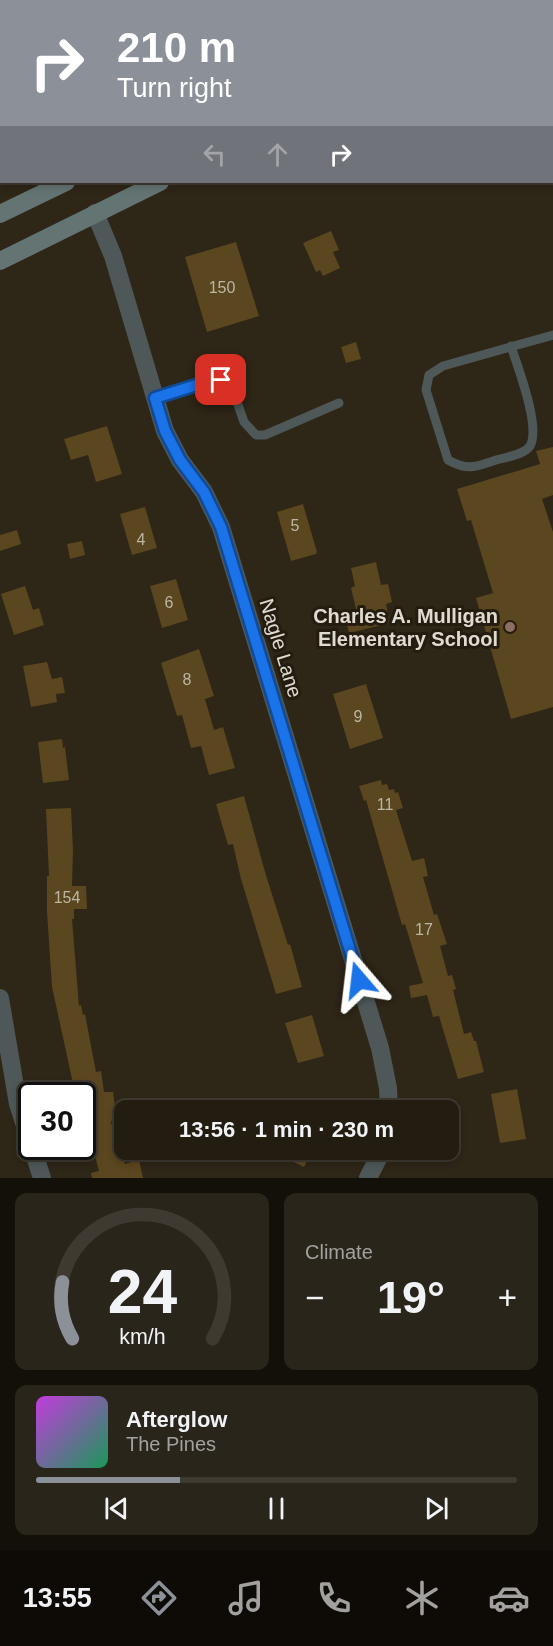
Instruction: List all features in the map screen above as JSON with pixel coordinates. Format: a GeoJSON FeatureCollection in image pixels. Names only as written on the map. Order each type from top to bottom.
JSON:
{"type":"FeatureCollection","features":[{"type":"Feature","properties":{"kind":"main road"},"geometry":{"type":"LineString","coordinates":[[0,214],[64,183]]}},
{"type":"Feature","properties":{"kind":"main road"},"geometry":{"type":"LineString","coordinates":[[0,261],[158,183]]}},
{"type":"Feature","properties":{"kind":"street","name":"Nagle Lane"},"geometry":{"type":"LineString","coordinates":[[95,213],[114,256],[165,431],[175,450],[204,492],[221,527],[380,1048],[388,1088],[388,1100]]}},
{"type":"Feature","properties":{"kind":"street"},"geometry":{"type":"LineString","coordinates":[[0,998],[18,1104],[42,1178]]}},
{"type":"Feature","properties":{"kind":"street"},"geometry":{"type":"LineString","coordinates":[[368,1178],[377,1160]]}},
{"type":"Feature","properties":{"kind":"lane"},"geometry":{"type":"LineString","coordinates":[[511,346],[532,412],[533,435],[529,447],[520,453],[474,467],[461,467],[448,460],[426,390],[429,375],[443,366],[511,346],[553,334]]}},
{"type":"Feature","properties":{"kind":"lane"},"geometry":{"type":"LineString","coordinates":[[155,398],[206,382],[221,380],[231,385],[244,422],[256,435],[266,435],[339,403]]}},
{"type":"Feature","properties":{"kind":"building"},"geometry":{"type":"Polygon","coordinates":[[[331,231],[339,250],[333,252],[340,268],[323,276],[320,270],[316,272],[303,243],[331,231]]]}},
{"type":"Feature","properties":{"kind":"building"},"geometry":{"type":"Polygon","coordinates":[[[236,242],[259,316],[207,332],[185,257],[236,242]]]}},
{"type":"Feature","properties":{"kind":"building"},"geometry":{"type":"Polygon","coordinates":[[[356,342],[361,359],[346,363],[341,347],[356,342]]]}},
{"type":"Feature","properties":{"kind":"building"},"geometry":{"type":"Polygon","coordinates":[[[107,426],[122,474],[96,482],[88,455],[71,460],[64,439],[107,426]]]}},
{"type":"Feature","properties":{"kind":"building"},"geometry":{"type":"Polygon","coordinates":[[[553,447],[553,495],[542,499],[553,532],[553,707],[511,719],[476,598],[493,593],[471,520],[467,521],[457,489],[540,464],[536,451],[553,447]]]}},
{"type":"Feature","properties":{"kind":"building"},"geometry":{"type":"Polygon","coordinates":[[[303,504],[317,552],[291,561],[277,512],[303,504]]]}},
{"type":"Feature","properties":{"kind":"building"},"geometry":{"type":"Polygon","coordinates":[[[145,507],[157,548],[132,555],[120,514],[145,507]]]}},
{"type":"Feature","properties":{"kind":"building"},"geometry":{"type":"Polygon","coordinates":[[[17,530],[21,544],[0,551],[0,535],[17,530]]]}},
{"type":"Feature","properties":{"kind":"building"},"geometry":{"type":"Polygon","coordinates":[[[82,541],[85,555],[70,559],[67,544],[82,541]]]}},
{"type":"Feature","properties":{"kind":"building"},"geometry":{"type":"Polygon","coordinates":[[[376,562],[381,585],[388,584],[392,602],[386,604],[390,623],[349,633],[345,616],[357,613],[351,588],[355,586],[351,568],[376,562]]]}},
{"type":"Feature","properties":{"kind":"building"},"geometry":{"type":"Polygon","coordinates":[[[176,579],[188,620],[162,628],[150,586],[176,579]]]}},
{"type":"Feature","properties":{"kind":"building"},"geometry":{"type":"Polygon","coordinates":[[[25,586],[33,610],[39,608],[44,625],[14,635],[1,594],[25,586]]]}},
{"type":"Feature","properties":{"kind":"building"},"geometry":{"type":"Polygon","coordinates":[[[199,649],[214,696],[205,699],[214,730],[223,727],[235,768],[209,775],[201,746],[191,748],[182,715],[177,716],[161,663],[199,649]]]}},
{"type":"Feature","properties":{"kind":"building"},"geometry":{"type":"Polygon","coordinates":[[[47,662],[52,679],[62,677],[65,693],[56,694],[57,702],[31,707],[23,666],[47,662]]]}},
{"type":"Feature","properties":{"kind":"building"},"geometry":{"type":"Polygon","coordinates":[[[366,684],[383,738],[350,749],[333,694],[366,684]]]}},
{"type":"Feature","properties":{"kind":"building"},"geometry":{"type":"Polygon","coordinates":[[[62,739],[69,780],[43,783],[38,742],[62,739]]]}},
{"type":"Feature","properties":{"kind":"building"},"geometry":{"type":"Polygon","coordinates":[[[381,780],[382,785],[387,784],[389,790],[394,789],[395,793],[398,792],[403,808],[396,810],[412,861],[424,858],[428,876],[423,877],[434,915],[437,914],[447,944],[440,946],[448,976],[452,975],[456,989],[453,990],[464,1034],[471,1032],[476,1041],[484,1072],[458,1079],[439,1016],[433,1017],[427,995],[411,998],[409,986],[423,983],[405,924],[402,925],[366,800],[364,801],[359,786],[381,780]]]}},
{"type":"Feature","properties":{"kind":"building"},"geometry":{"type":"Polygon","coordinates":[[[244,796],[265,872],[302,987],[276,994],[241,879],[233,844],[228,845],[216,804],[244,796]]]}},
{"type":"Feature","properties":{"kind":"building"},"geometry":{"type":"Polygon","coordinates":[[[71,808],[72,886],[86,886],[87,909],[74,909],[74,919],[72,919],[79,1006],[81,1005],[83,1015],[85,1014],[96,1072],[101,1071],[104,1092],[113,1092],[114,1117],[111,1122],[114,1132],[114,1160],[124,1160],[125,1164],[139,1160],[143,1178],[92,1178],[91,1173],[99,1171],[96,1160],[96,1082],[73,1082],[52,987],[47,912],[47,876],[49,876],[46,809],[71,808]]]}},
{"type":"Feature","properties":{"kind":"building"},"geometry":{"type":"Polygon","coordinates":[[[312,1015],[324,1056],[298,1063],[285,1023],[312,1015]]]}},
{"type":"Feature","properties":{"kind":"building"},"geometry":{"type":"Polygon","coordinates":[[[517,1089],[526,1139],[500,1143],[491,1094],[517,1089]]]}},
{"type":"Feature","properties":{"kind":"building"},"geometry":{"type":"Polygon","coordinates":[[[290,1160],[308,1160],[304,1167],[290,1160]]]}},
{"type":"Feature","properties":{"kind":"place","name":"Charles A. Mulligan Elementary School"},"geometry":{"type":"Point","coordinates":[510,627]}},
{"type":"Feature","properties":{"kind":"route"},"geometry":{"type":"LineString","coordinates":[[221,380],[206,382],[155,398],[165,431],[180,460],[204,492],[221,527],[359,980]]}}]}
